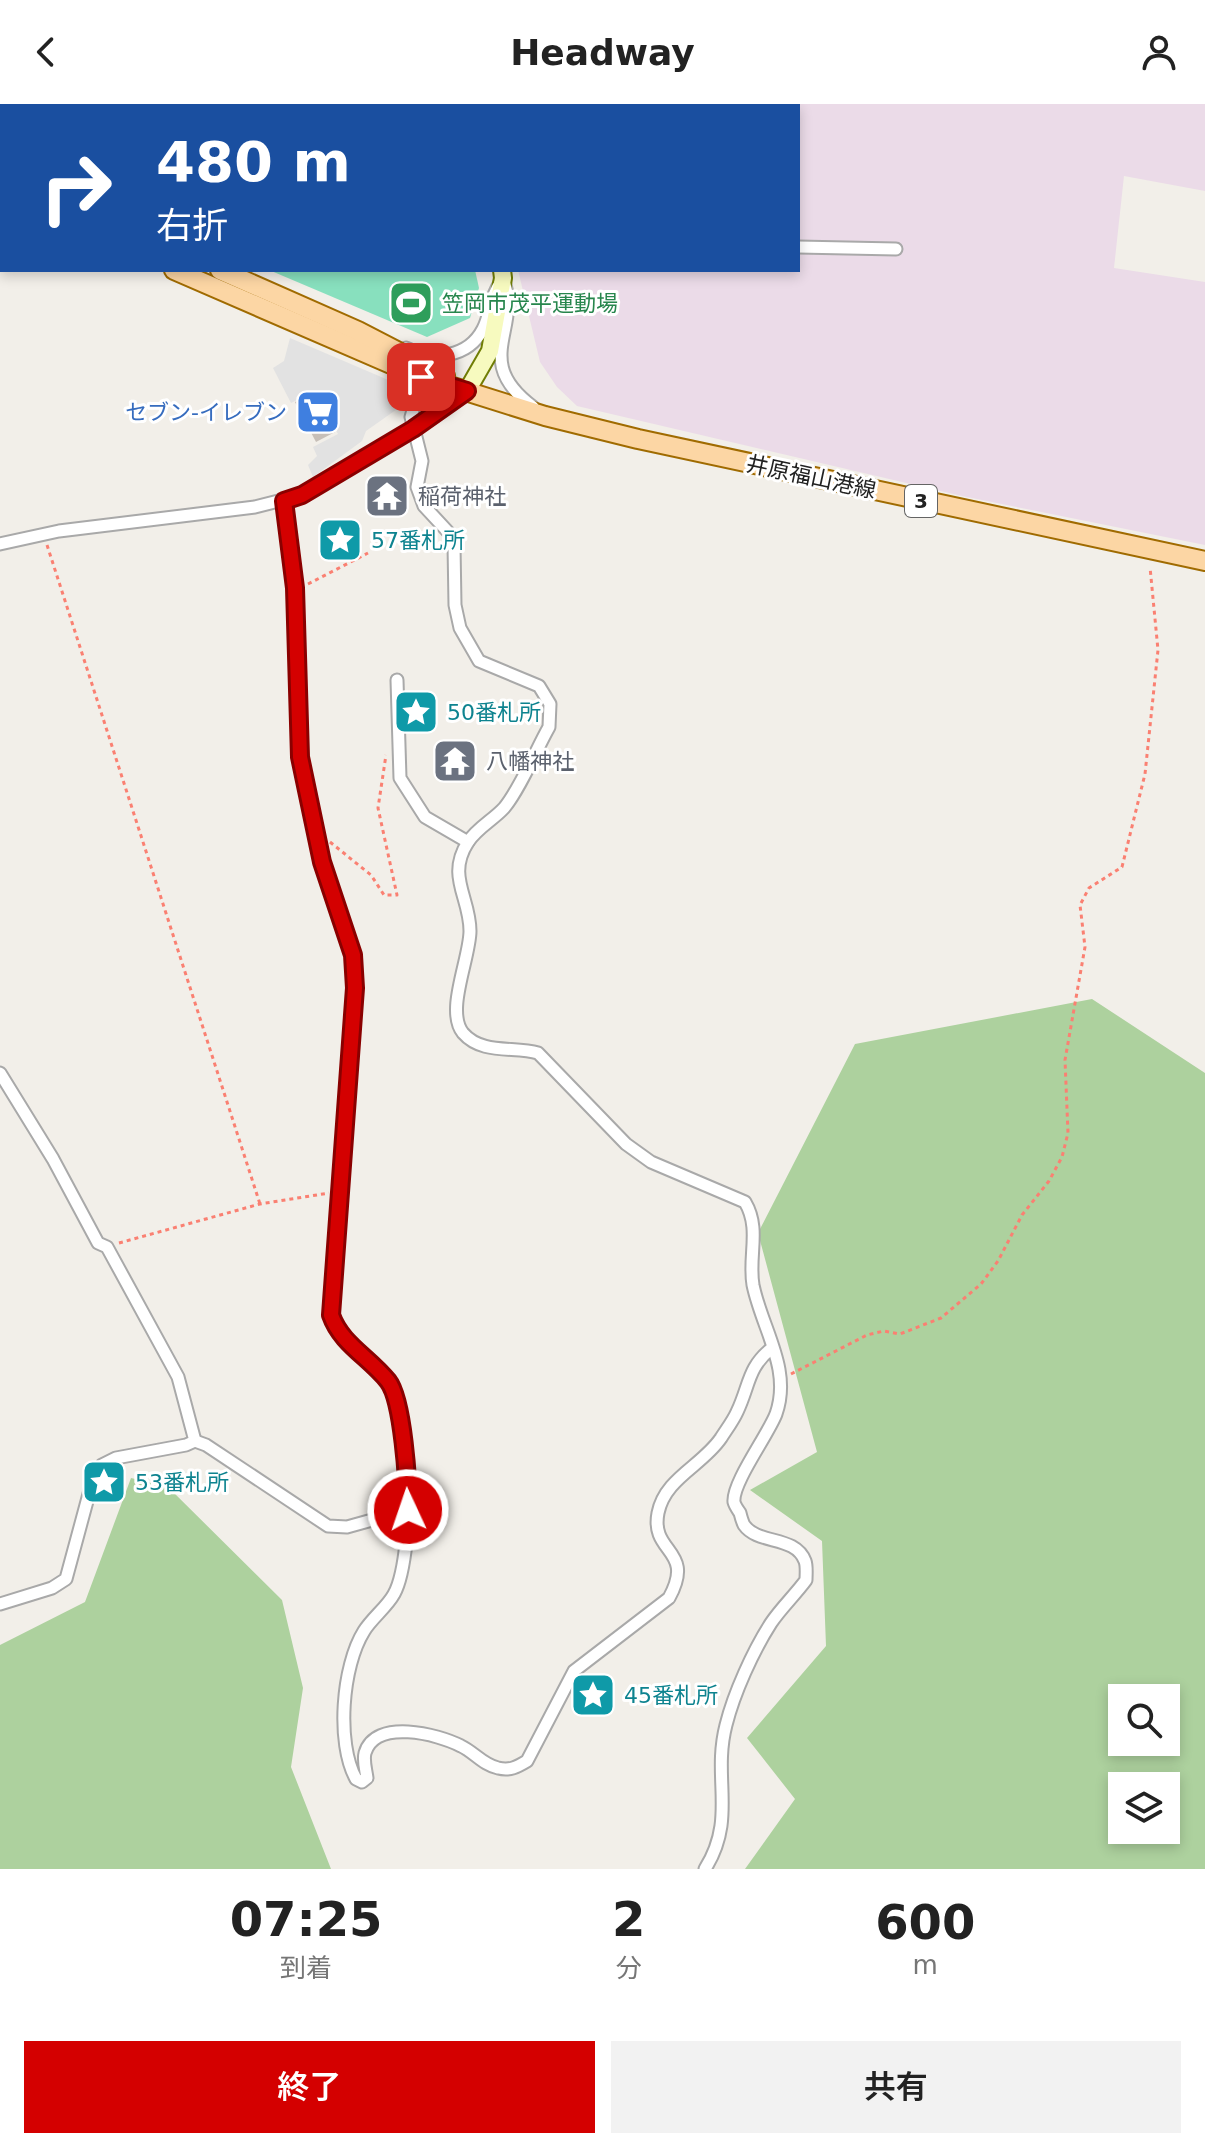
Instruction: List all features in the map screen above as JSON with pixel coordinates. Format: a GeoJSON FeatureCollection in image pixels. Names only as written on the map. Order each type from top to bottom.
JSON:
{"type":"FeatureCollection","features":[{"type":"Feature","properties":{"kind":"main road","name":"井原福山港線"},"geometry":{"type":"LineString","coordinates":[[179,272],[421,377],[545,416],[638,439],[1205,561]]}},
{"type":"Feature","properties":{"kind":"main road","name":"井原福山港線"},"geometry":{"type":"LineString","coordinates":[[225,272],[358,331],[442,373],[467,391]]}},
{"type":"Feature","properties":{"kind":"street"},"geometry":{"type":"LineString","coordinates":[[800,247],[896,249]]}},
{"type":"Feature","properties":{"kind":"street"},"geometry":{"type":"LineString","coordinates":[[358,331],[372,331],[413,351],[434,357],[454,354],[467,348],[484,329],[492,296],[502,274]]}},
{"type":"Feature","properties":{"kind":"street"},"geometry":{"type":"LineString","coordinates":[[0,544],[43,533],[255,507],[302,495],[413,429],[467,391],[490,351],[502,274]]}},
{"type":"Feature","properties":{"kind":"street"},"geometry":{"type":"LineString","coordinates":[[502,274],[509,293],[500,358],[504,375],[517,395],[545,416]]}},
{"type":"Feature","properties":{"kind":"street"},"geometry":{"type":"LineString","coordinates":[[372,356],[416,385],[418,393],[411,417],[422,461],[417,487],[424,506],[450,534],[454,545],[455,605],[460,628],[479,661],[539,686],[550,704],[549,727],[505,806],[468,842],[459,865],[459,883],[470,932],[456,1009],[457,1022],[476,1043],[489,1048],[538,1053],[626,1144],[651,1162],[745,1202],[752,1214],[755,1231],[751,1264],[754,1287],[781,1374],[776,1415],[739,1486],[734,1503],[744,1525],[755,1535],[780,1541],[795,1549],[805,1561],[806,1580],[773,1620],[756,1648],[726,1723],[720,1771],[724,1820],[718,1843],[705,1869]]}},
{"type":"Feature","properties":{"kind":"street"},"geometry":{"type":"LineString","coordinates":[[284,501],[295,588],[300,757],[317,842],[353,955],[355,988],[331,1315],[337,1331],[390,1383],[398,1411],[408,1485],[409,1527],[394,1594],[362,1634],[349,1670],[343,1717],[345,1744],[356,1779],[362,1782],[367,1778],[364,1757],[369,1744],[390,1732],[420,1732],[446,1739],[487,1765],[502,1770],[514,1769],[527,1761],[574,1671],[669,1598],[678,1582],[680,1567],[656,1525],[662,1500],[670,1487],[718,1442],[738,1411],[752,1368],[772,1348]]}},
{"type":"Feature","properties":{"kind":"street"},"geometry":{"type":"LineString","coordinates":[[397,680],[400,778],[425,817],[468,842]]}},
{"type":"Feature","properties":{"kind":"street"},"geometry":{"type":"LineString","coordinates":[[0,1073],[53,1159],[98,1243],[107,1247],[178,1377],[195,1441]]}},
{"type":"Feature","properties":{"kind":"street"},"geometry":{"type":"LineString","coordinates":[[0,1604],[52,1588],[66,1579],[93,1479],[102,1465],[116,1458],[195,1441],[206,1445],[328,1526],[347,1527],[408,1510]]}},
{"type":"Feature","properties":{"kind":"path"},"geometry":{"type":"LineString","coordinates":[[43,533],[260,1204]]}},
{"type":"Feature","properties":{"kind":"path"},"geometry":{"type":"LineString","coordinates":[[781,1374],[799,1372],[867,1335],[884,1331],[900,1334],[941,1318],[981,1284],[998,1261],[1022,1215],[1049,1181],[1062,1157],[1068,1133],[1065,1060],[1085,947],[1080,905],[1089,888],[1122,867],[1145,774],[1158,650],[1152,610],[1152,551]]}},
{"type":"Feature","properties":{"kind":"path"},"geometry":{"type":"LineString","coordinates":[[295,588],[317,581],[368,553]]}},
{"type":"Feature","properties":{"kind":"path"},"geometry":{"type":"LineString","coordinates":[[317,842],[331,842],[371,875],[384,895],[397,895],[378,808],[386,751]]}},
{"type":"Feature","properties":{"kind":"path"},"geometry":{"type":"LineString","coordinates":[[107,1247],[260,1204],[340,1191]]}},
{"type":"Feature","properties":{"kind":"shaded area"},"geometry":{"type":"Polygon","coordinates":[[[800,104],[1205,104],[1205,191],[1124,176],[1114,268],[1205,282],[1205,545],[962,496],[577,406],[557,387],[540,362],[518,272],[800,272],[800,104]]]}},
{"type":"Feature","properties":{"kind":"shaded area"},"geometry":{"type":"Polygon","coordinates":[[[290,338],[400,385],[400,407],[366,431],[362,441],[313,477],[308,465],[317,456],[313,447],[338,434],[316,391],[291,403],[273,368],[284,361],[290,338]]]}},
{"type":"Feature","properties":{"kind":"green space","name":"笠岡市茂平運動場"},"geometry":{"type":"Polygon","coordinates":[[[274,272],[475,272],[479,288],[470,318],[427,337],[274,272]]]}},
{"type":"Feature","properties":{"kind":"green space"},"geometry":{"type":"Polygon","coordinates":[[[1092,999],[1205,1073],[1205,1869],[745,1869],[795,1799],[747,1738],[826,1646],[822,1541],[750,1490],[817,1452],[758,1233],[855,1044],[1092,999]]]}},
{"type":"Feature","properties":{"kind":"green space"},"geometry":{"type":"Polygon","coordinates":[[[131,1478],[168,1487],[282,1600],[303,1688],[291,1767],[331,1869],[0,1869],[0,1645],[85,1602],[131,1478]]]}},
{"type":"Feature","properties":{"kind":"building"},"geometry":{"type":"Polygon","coordinates":[[[315,393],[335,432],[316,442],[295,402],[315,393]]]}},
{"type":"Feature","properties":{"kind":"place","name":"笠岡市茂平運動場"},"geometry":{"type":"Point","coordinates":[411,303]}},
{"type":"Feature","properties":{"kind":"place","name":"セブン-イレブン"},"geometry":{"type":"Point","coordinates":[318,412]}},
{"type":"Feature","properties":{"kind":"place","name":"稲荷神社"},"geometry":{"type":"Point","coordinates":[387,496]}},
{"type":"Feature","properties":{"kind":"place","name":"57番札所"},"geometry":{"type":"Point","coordinates":[340,540]}},
{"type":"Feature","properties":{"kind":"place","name":"50番札所"},"geometry":{"type":"Point","coordinates":[416,712]}},
{"type":"Feature","properties":{"kind":"place","name":"八幡神社"},"geometry":{"type":"Point","coordinates":[455,761]}},
{"type":"Feature","properties":{"kind":"place","name":"53番札所"},"geometry":{"type":"Point","coordinates":[104,1482]}},
{"type":"Feature","properties":{"kind":"place","name":"45番札所"},"geometry":{"type":"Point","coordinates":[593,1695]}},
{"type":"Feature","properties":{"kind":"route"},"geometry":{"type":"LineString","coordinates":[[408,1510],[408,1485],[398,1411],[390,1383],[337,1331],[331,1315],[355,988],[353,955],[322,862],[300,757],[295,588],[284,501],[302,495],[413,429],[467,391],[421,377]]}}]}
